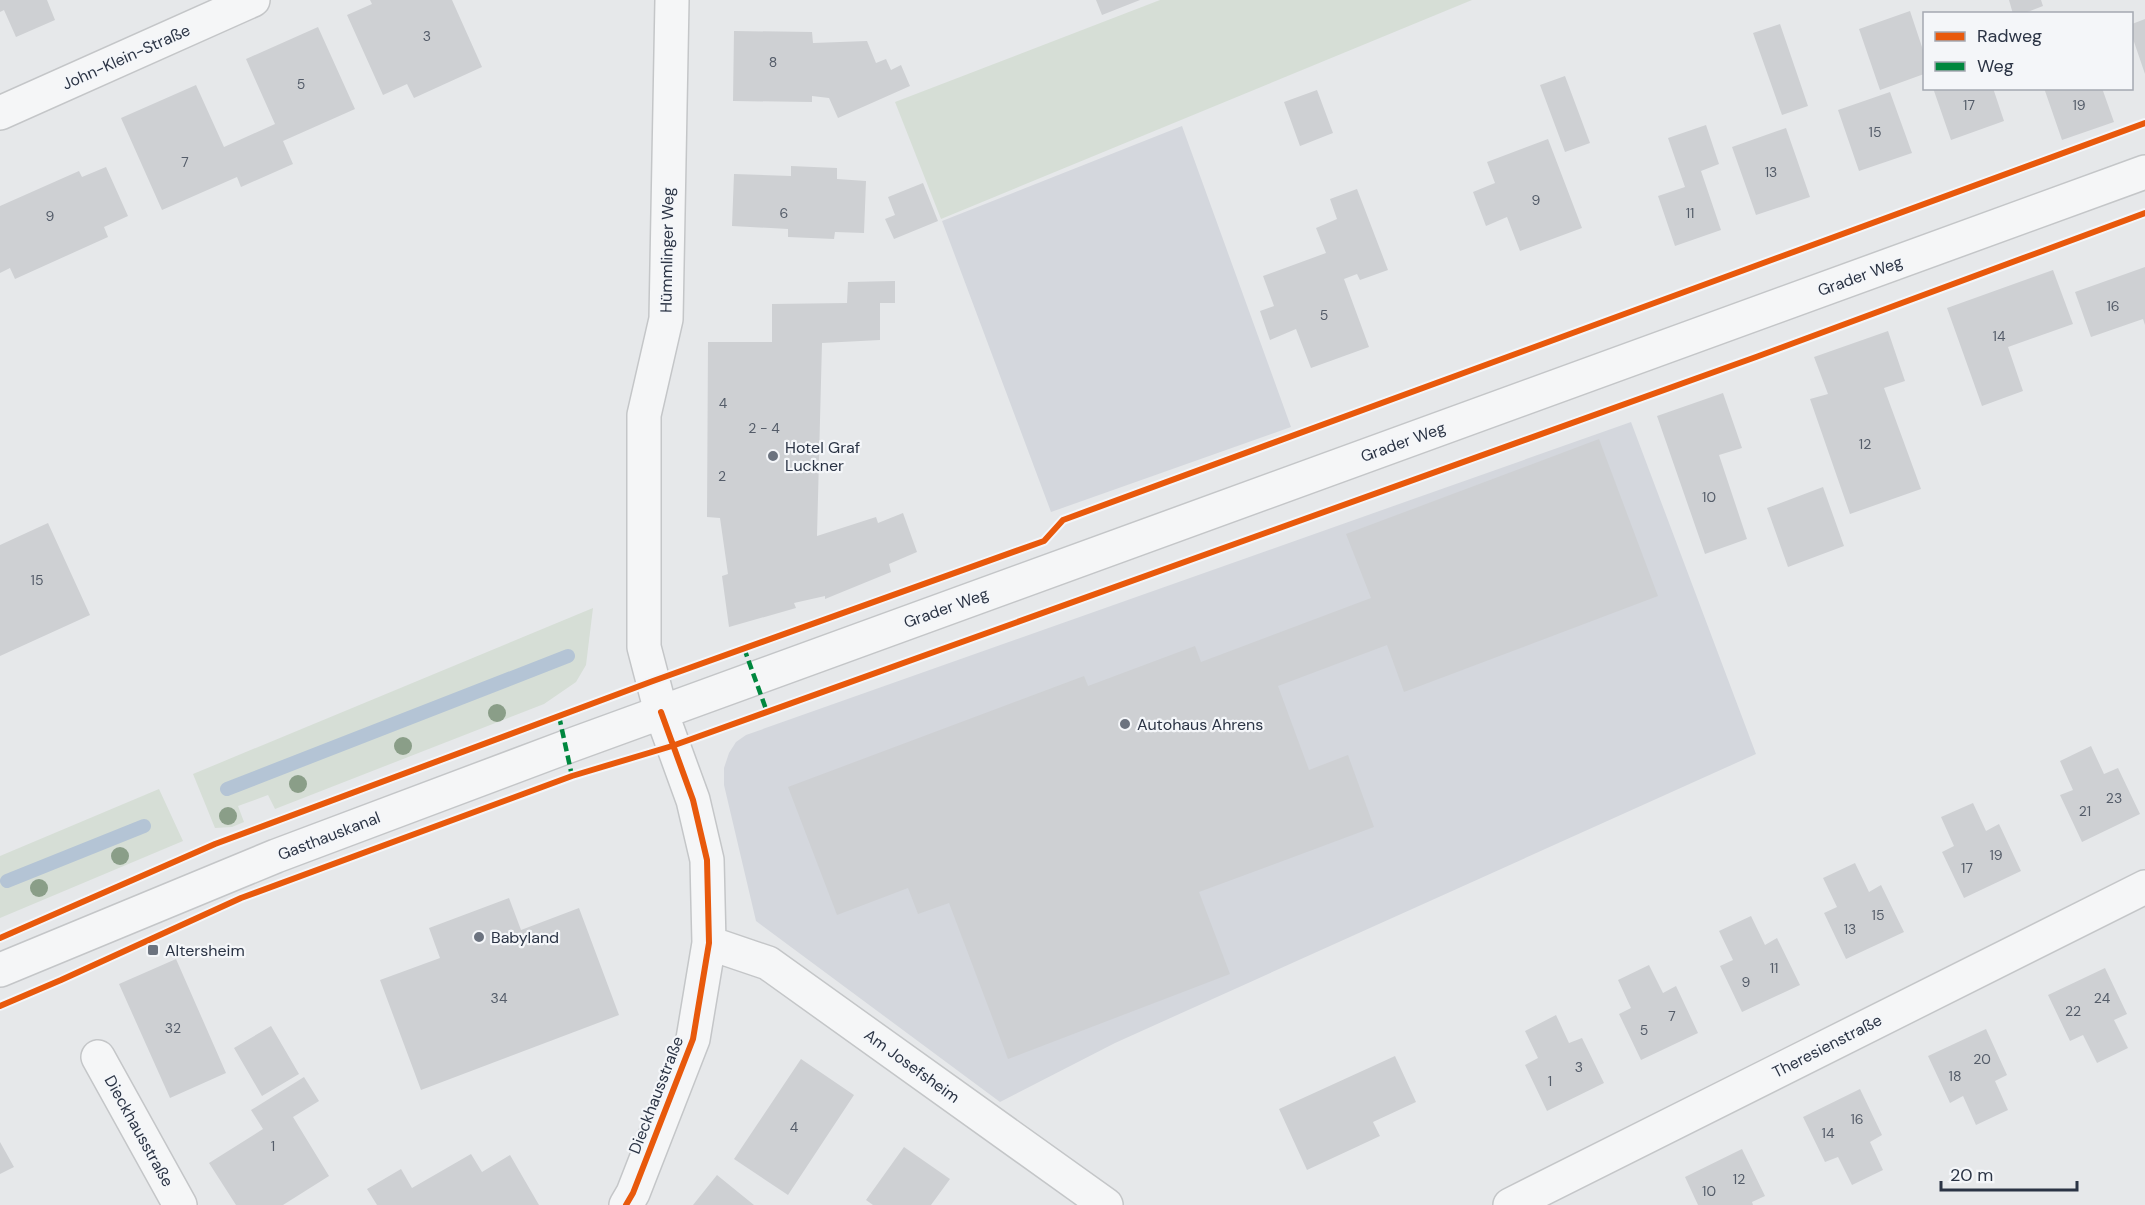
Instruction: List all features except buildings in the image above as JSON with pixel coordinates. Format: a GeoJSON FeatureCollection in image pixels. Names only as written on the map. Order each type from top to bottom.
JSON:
{"type":"FeatureCollection","features":[{"type":"Feature","properties":{"kind":"street","name":"John-Klein-Straße"},"geometry":{"type":"LineString","coordinates":[[0,113],[253,0]]}},
{"type":"Feature","properties":{"kind":"street","name":"Hümmlinger Weg"},"geometry":{"type":"LineString","coordinates":[[661,712],[644,647],[644,416],[666,318],[672,0]]}},
{"type":"Feature","properties":{"kind":"street","name":"Grader Weg"},"geometry":{"type":"LineString","coordinates":[[661,712],[2145,172]]}},
{"type":"Feature","properties":{"kind":"street","name":"Dieckhausstraße"},"geometry":{"type":"LineString","coordinates":[[626,1205],[633,1193],[693,1039],[709,943],[706,860],[693,800],[661,712]]}},
{"type":"Feature","properties":{"kind":"street","name":"Gasthauskanal"},"geometry":{"type":"LineString","coordinates":[[0,970],[276,856],[661,712]]}},
{"type":"Feature","properties":{"kind":"street","name":"Theresienstraße"},"geometry":{"type":"LineString","coordinates":[[1510,1205],[2145,887]]}},
{"type":"Feature","properties":{"kind":"street","name":"Am Josefsheim"},"geometry":{"type":"LineString","coordinates":[[709,943],[768,963],[1106,1205]]}},
{"type":"Feature","properties":{"kind":"street","name":"Dieckhausstraße"},"geometry":{"type":"LineString","coordinates":[[98,1057],[180,1205]]}},
{"type":"Feature","properties":{"kind":"shaded area"},"geometry":{"type":"Polygon","coordinates":[[[1160,0],[1472,0],[941,219],[895,102],[1160,0]]]}},
{"type":"Feature","properties":{"kind":"shaded area"},"geometry":{"type":"Polygon","coordinates":[[[1182,126],[1291,427],[1051,512],[942,221],[1182,126]]]}},
{"type":"Feature","properties":{"kind":"shaded area"},"geometry":{"type":"Polygon","coordinates":[[[1631,422],[1756,754],[1115,1043],[1000,1102],[756,921],[724,785],[724,768],[729,753],[736,742],[746,735],[1631,422]]]}},
{"type":"Feature","properties":{"kind":"shaded area"},"geometry":{"type":"Polygon","coordinates":[[[593,608],[586,665],[576,682],[544,704],[275,809],[268,795],[238,806],[244,822],[232,827],[215,828],[193,774],[593,608]]]}},
{"type":"Feature","properties":{"kind":"shaded area"},"geometry":{"type":"Polygon","coordinates":[[[159,789],[183,841],[0,918],[0,856],[159,789]]]}},
{"type":"Feature","properties":{"kind":"waterway"},"geometry":{"type":"LineString","coordinates":[[227,789],[568,656]]}},
{"type":"Feature","properties":{"kind":"waterway"},"geometry":{"type":"LineString","coordinates":[[7,881],[144,826]]}},
{"type":"Feature","properties":{"kind":"marked path"},"geometry":{"type":"LineString","coordinates":[[744,648],[767,712]]}},
{"type":"Feature","properties":{"kind":"marked path"},"geometry":{"type":"LineString","coordinates":[[559,716],[572,776]]}},
{"type":"Feature","properties":{"kind":"cycle path"},"geometry":{"type":"LineString","coordinates":[[0,938],[215,844],[653,681],[1044,541],[1063,520],[2145,123]]}},
{"type":"Feature","properties":{"kind":"cycle path"},"geometry":{"type":"LineString","coordinates":[[0,1006],[241,898],[572,776],[672,746],[1756,357],[2145,213]]}},
{"type":"Feature","properties":{"kind":"cycle path"},"geometry":{"type":"LineString","coordinates":[[626,1205],[633,1193],[693,1039],[709,943],[707,860],[693,800],[661,712]]}},
{"type":"Feature","properties":{"kind":"place","name":"Hotel Graf Luckner"},"geometry":{"type":"Point","coordinates":[773,456]}},
{"type":"Feature","properties":{"kind":"place","name":"Autohaus Ahrens"},"geometry":{"type":"Point","coordinates":[1125,724]}},
{"type":"Feature","properties":{"kind":"place","name":"Babyland"},"geometry":{"type":"Point","coordinates":[479,937]}},
{"type":"Feature","properties":{"kind":"place","name":"Altersheim"},"geometry":{"type":"Point","coordinates":[153,950]}}]}
